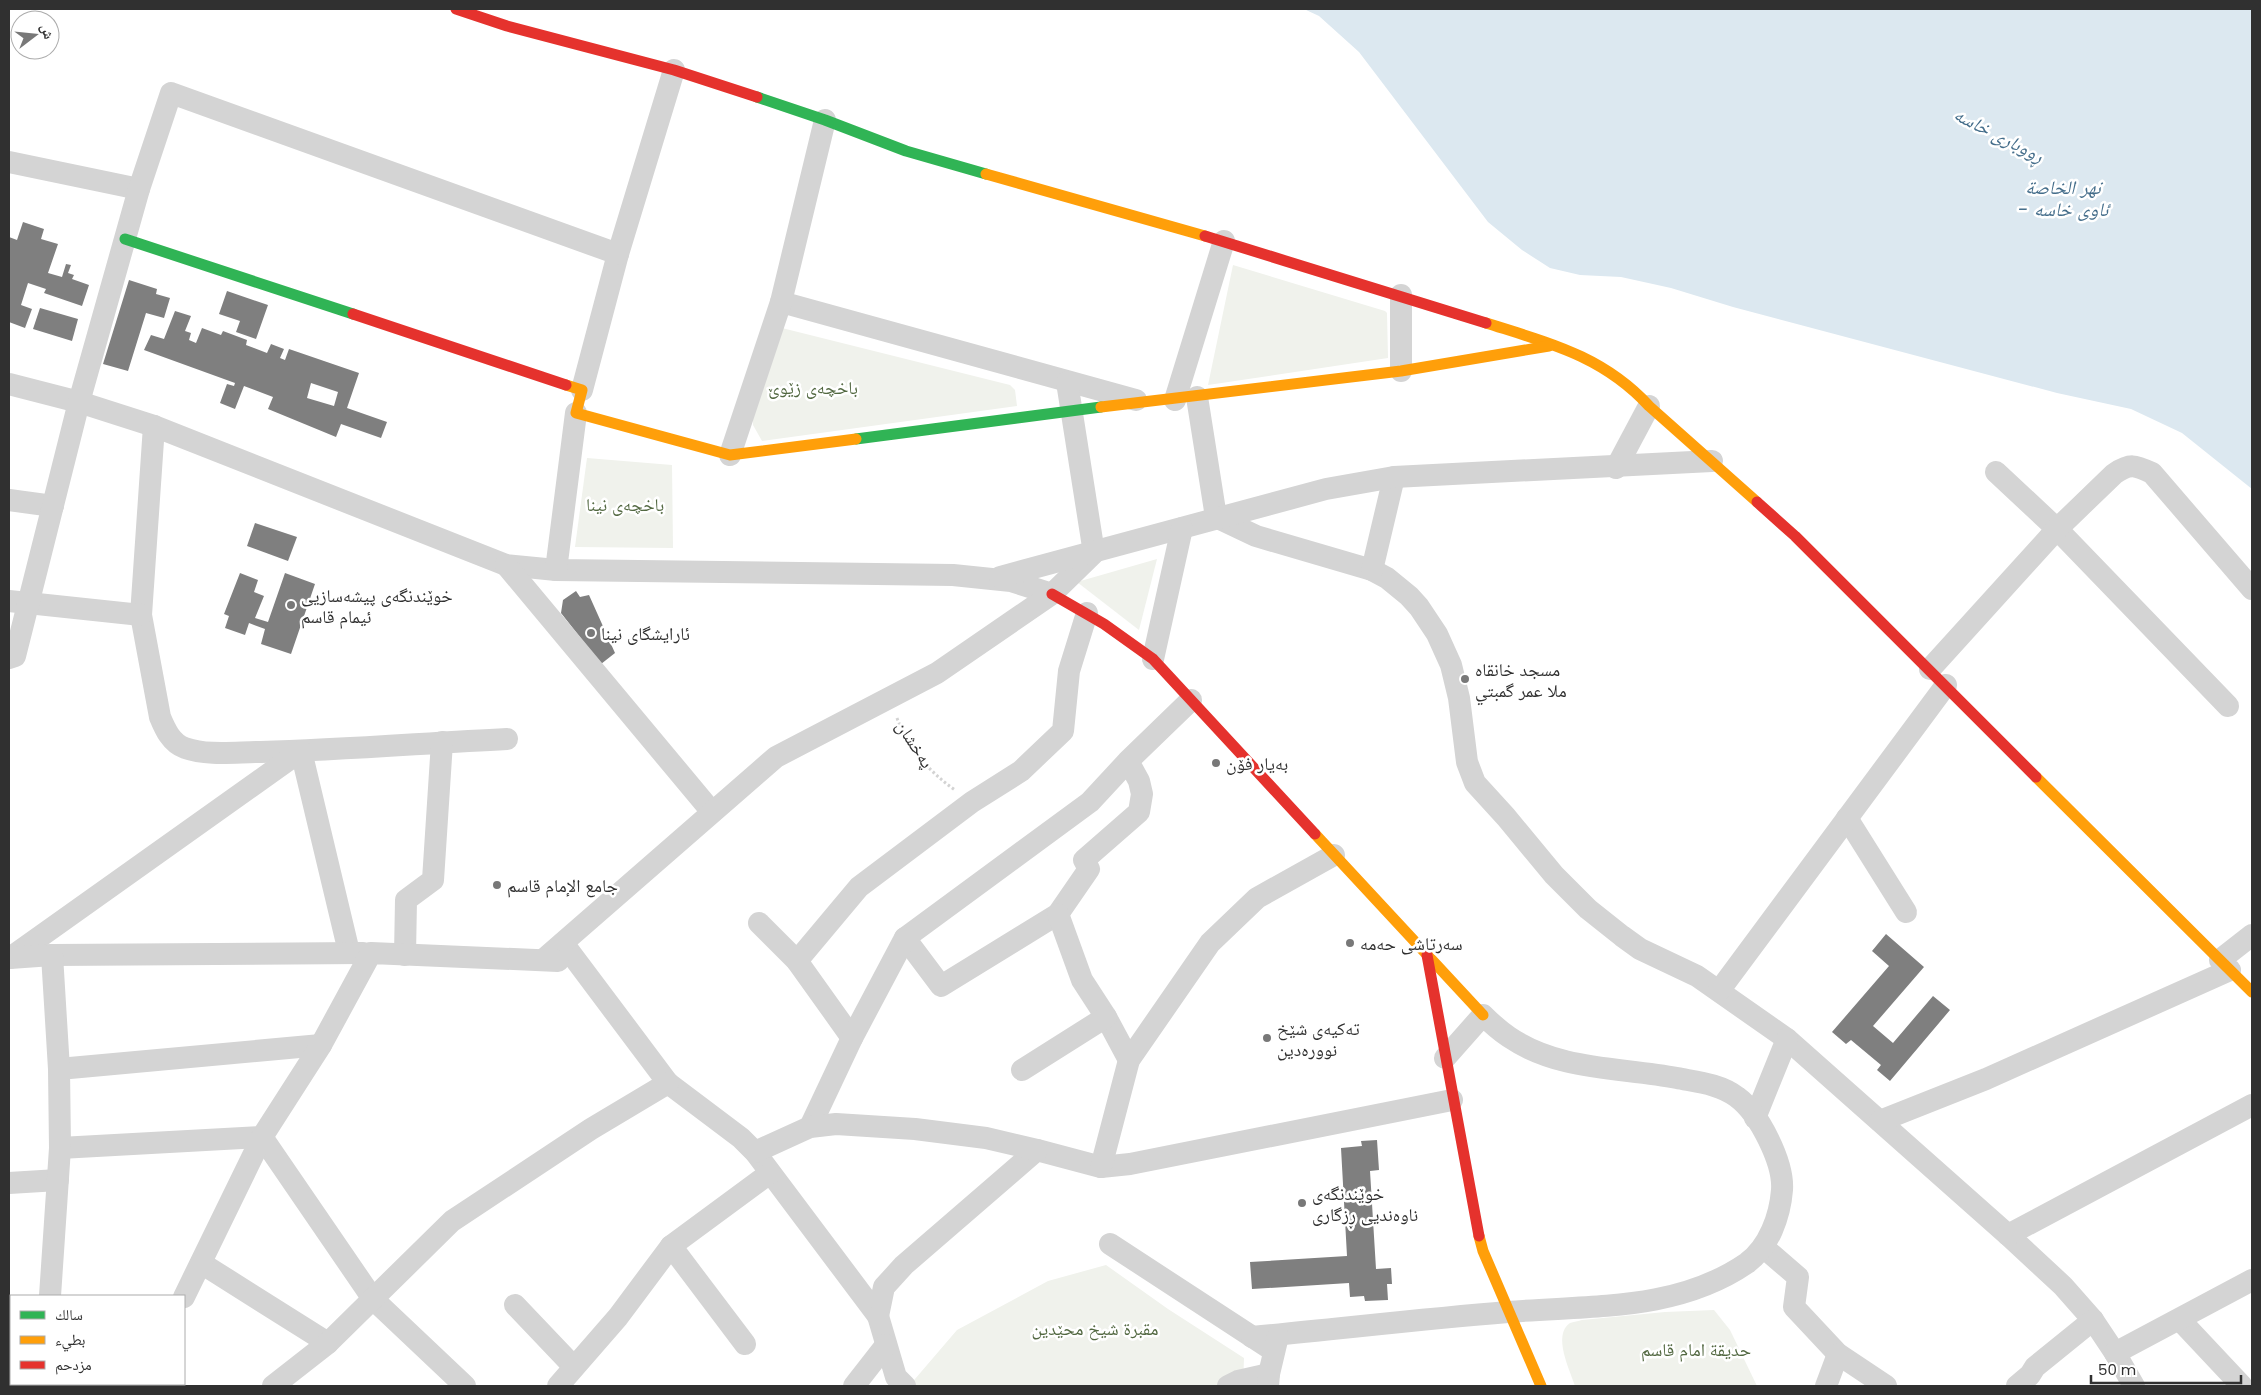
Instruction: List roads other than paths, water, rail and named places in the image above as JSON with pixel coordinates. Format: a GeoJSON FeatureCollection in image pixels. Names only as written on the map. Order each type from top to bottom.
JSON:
{"type":"FeatureCollection","features":[{"type":"Feature","properties":{"kind":"street"},"geometry":{"type":"LineString","coordinates":[[456,9],[507,26],[674,70],[825,120],[906,151],[1224,241],[1401,294],[1554,345],[1600,365],[1635,391],[1649,406],[1795,536],[2252,992]]}},
{"type":"Feature","properties":{"kind":"street"},"geometry":{"type":"LineString","coordinates":[[556,570],[576,413],[618,254],[674,70]]}},
{"type":"Feature","properties":{"kind":"street"},"geometry":{"type":"LineString","coordinates":[[9,658],[15,656],[19,602],[53,506],[79,402],[139,189],[171,93],[618,254]]}},
{"type":"Feature","properties":{"kind":"street"},"geometry":{"type":"LineString","coordinates":[[730,455],[781,302],[825,120]]}},
{"type":"Feature","properties":{"kind":"street"},"geometry":{"type":"LineString","coordinates":[[9,162],[139,189]]}},
{"type":"Feature","properties":{"kind":"street"},"geometry":{"type":"LineString","coordinates":[[125,239],[582,390]]}},
{"type":"Feature","properties":{"kind":"street"},"geometry":{"type":"LineString","coordinates":[[1175,400],[1224,241]]}},
{"type":"Feature","properties":{"kind":"street"},"geometry":{"type":"LineString","coordinates":[[1400,372],[1401,294]]}},
{"type":"Feature","properties":{"kind":"street"},"geometry":{"type":"LineString","coordinates":[[781,302],[1142,402]]}},
{"type":"Feature","properties":{"kind":"street"},"geometry":{"type":"LineString","coordinates":[[576,413],[730,455],[1142,402],[1175,400],[1400,372],[1554,345]]}},
{"type":"Feature","properties":{"kind":"street"},"geometry":{"type":"LineString","coordinates":[[1068,382],[1094,552]]}},
{"type":"Feature","properties":{"kind":"street"},"geometry":{"type":"LineString","coordinates":[[9,384],[79,402],[154,426],[506,565],[556,570],[906,573],[992,579],[1029,586],[1052,594],[1087,613],[1153,659],[1483,1015],[1507,1037],[1548,1057],[1579,1065],[1661,1075],[1714,1086],[1738,1098],[1755,1118],[1774,1152],[1782,1180],[1780,1205],[1763,1247],[1736,1270],[1709,1283],[1670,1297],[1601,1307],[1509,1312],[1276,1343],[1252,1338],[1110,1244]]}},
{"type":"Feature","properties":{"kind":"street"},"geometry":{"type":"LineString","coordinates":[[1198,397],[1216,517]]}},
{"type":"Feature","properties":{"kind":"street"},"geometry":{"type":"LineString","coordinates":[[1616,468],[1649,406]]}},
{"type":"Feature","properties":{"kind":"street"},"geometry":{"type":"LineString","coordinates":[[154,426],[141,615],[160,716],[166,731],[174,741],[182,747],[211,752],[301,751],[507,739]]}},
{"type":"Feature","properties":{"kind":"street"},"geometry":{"type":"LineString","coordinates":[[992,579],[1182,528],[1216,517],[1326,489],[1394,477],[1616,468],[1712,461]]}},
{"type":"Feature","properties":{"kind":"street"},"geometry":{"type":"LineString","coordinates":[[1930,669],[2057,529],[2114,474],[2125,467],[2137,466],[2152,473],[2252,588]]}},
{"type":"Feature","properties":{"kind":"street"},"geometry":{"type":"LineString","coordinates":[[1996,472],[2057,529],[2228,706]]}},
{"type":"Feature","properties":{"kind":"street"},"geometry":{"type":"LineString","coordinates":[[1372,570],[1394,477]]}},
{"type":"Feature","properties":{"kind":"street"},"geometry":{"type":"LineString","coordinates":[[9,500],[53,506]]}},
{"type":"Feature","properties":{"kind":"street"},"geometry":{"type":"LineString","coordinates":[[1216,517],[1256,536],[1372,570],[1388,578],[1409,596],[1419,607],[1437,634],[1455,679],[1466,762],[1475,783],[1506,816],[1569,891],[1606,925],[1640,949],[1697,976],[1787,1038],[2063,1286],[2093,1320],[2134,1386]]}},
{"type":"Feature","properties":{"kind":"street"},"geometry":{"type":"LineString","coordinates":[[1153,659],[1182,528]]}},
{"type":"Feature","properties":{"kind":"street"},"geometry":{"type":"LineString","coordinates":[[543,960],[776,757],[937,673],[1052,594],[1094,552]]}},
{"type":"Feature","properties":{"kind":"street"},"geometry":{"type":"LineString","coordinates":[[506,565],[712,812]]}},
{"type":"Feature","properties":{"kind":"street"},"geometry":{"type":"LineString","coordinates":[[19,602],[141,615]]}},
{"type":"Feature","properties":{"kind":"street"},"geometry":{"type":"LineString","coordinates":[[797,961],[860,886],[972,802],[1022,772],[1063,731],[1069,671],[1087,613]]}},
{"type":"Feature","properties":{"kind":"street"},"geometry":{"type":"LineString","coordinates":[[1719,991],[1946,685]]}},
{"type":"Feature","properties":{"kind":"street"},"geometry":{"type":"LineString","coordinates":[[810,1127],[852,1038],[904,938],[1090,802],[1128,761],[1191,700]]}},
{"type":"Feature","properties":{"kind":"street"},"geometry":{"type":"LineString","coordinates":[[405,955],[406,900],[432,880],[442,742]]}},
{"type":"Feature","properties":{"kind":"street"},"geometry":{"type":"LineString","coordinates":[[185,1295],[262,1138],[321,1045],[360,953],[301,751]]}},
{"type":"Feature","properties":{"kind":"street"},"geometry":{"type":"LineString","coordinates":[[9,959],[301,751]]}},
{"type":"Feature","properties":{"kind":"street"},"geometry":{"type":"LineString","coordinates":[[904,938],[941,986],[1058,914],[1089,869],[1084,860],[1138,812],[1142,794],[1139,781],[1128,761]]}},
{"type":"Feature","properties":{"kind":"street"},"geometry":{"type":"LineString","coordinates":[[1848,818],[1906,912]]}},
{"type":"Feature","properties":{"kind":"street"},"geometry":{"type":"LineString","coordinates":[[1101,1166],[1129,1060],[1210,943],[1258,898],[1334,855]]}},
{"type":"Feature","properties":{"kind":"street"},"geometry":{"type":"LineString","coordinates":[[1058,914],[1082,980],[1106,1017],[1129,1060]]}},
{"type":"Feature","properties":{"kind":"street"},"geometry":{"type":"LineString","coordinates":[[759,923],[797,961],[852,1038]]}},
{"type":"Feature","properties":{"kind":"street"},"geometry":{"type":"LineString","coordinates":[[1880,1121],[1986,1079],[2225,965],[2252,935]]}},
{"type":"Feature","properties":{"kind":"street"},"geometry":{"type":"LineString","coordinates":[[563,943],[668,1083],[741,1138],[755,1152],[878,1316],[896,1377],[905,1386]]}},
{"type":"Feature","properties":{"kind":"street"},"geometry":{"type":"LineString","coordinates":[[9,959],[52,955],[360,953],[576,961]]}},
{"type":"Feature","properties":{"kind":"street"},"geometry":{"type":"LineString","coordinates":[[50,1295],[60,1148],[52,955]]}},
{"type":"Feature","properties":{"kind":"street"},"geometry":{"type":"LineString","coordinates":[[1428,955],[1475,1223],[1483,1251],[1541,1386]]}},
{"type":"Feature","properties":{"kind":"street"},"geometry":{"type":"LineString","coordinates":[[1445,1058],[1483,1015]]}},
{"type":"Feature","properties":{"kind":"street"},"geometry":{"type":"LineString","coordinates":[[1022,1070],[1106,1017]]}},
{"type":"Feature","properties":{"kind":"street"},"geometry":{"type":"LineString","coordinates":[[1755,1118],[1787,1038]]}},
{"type":"Feature","properties":{"kind":"street"},"geometry":{"type":"LineString","coordinates":[[58,1069],[321,1045]]}},
{"type":"Feature","properties":{"kind":"street"},"geometry":{"type":"LineString","coordinates":[[273,1386],[328,1343],[452,1221],[591,1129],[668,1083]]}},
{"type":"Feature","properties":{"kind":"street"},"geometry":{"type":"LineString","coordinates":[[755,1152],[810,1127],[836,1124],[915,1129],[986,1138],[1101,1166],[1130,1164],[1452,1100]]}},
{"type":"Feature","properties":{"kind":"street"},"geometry":{"type":"LineString","coordinates":[[2008,1235],[2252,1105]]}},
{"type":"Feature","properties":{"kind":"street"},"geometry":{"type":"LineString","coordinates":[[60,1148],[262,1138]]}},
{"type":"Feature","properties":{"kind":"street"},"geometry":{"type":"LineString","coordinates":[[262,1138],[373,1299],[465,1386]]}},
{"type":"Feature","properties":{"kind":"street"},"geometry":{"type":"LineString","coordinates":[[878,1316],[884,1288],[904,1265],[1038,1150]]}},
{"type":"Feature","properties":{"kind":"street"},"geometry":{"type":"LineString","coordinates":[[558,1386],[618,1317],[671,1246],[770,1173]]}},
{"type":"Feature","properties":{"kind":"street"},"geometry":{"type":"LineString","coordinates":[[9,1183],[58,1180]]}},
{"type":"Feature","properties":{"kind":"street"},"geometry":{"type":"LineString","coordinates":[[671,1246],[744,1344]]}},
{"type":"Feature","properties":{"kind":"street"},"geometry":{"type":"LineString","coordinates":[[1763,1247],[1798,1277],[1794,1306],[1838,1354],[1886,1386]]}},
{"type":"Feature","properties":{"kind":"street"},"geometry":{"type":"LineString","coordinates":[[201,1263],[328,1343]]}},
{"type":"Feature","properties":{"kind":"street"},"geometry":{"type":"LineString","coordinates":[[2115,1353],[2252,1280]]}},
{"type":"Feature","properties":{"kind":"street"},"geometry":{"type":"LineString","coordinates":[[515,1305],[574,1367]]}},
{"type":"Feature","properties":{"kind":"street"},"geometry":{"type":"LineString","coordinates":[[2017,1386],[2030,1375],[2035,1367],[2093,1320]]}},
{"type":"Feature","properties":{"kind":"street"},"geometry":{"type":"LineString","coordinates":[[2180,1320],[2242,1386]]}},
{"type":"Feature","properties":{"kind":"street"},"geometry":{"type":"LineString","coordinates":[[1228,1386],[1238,1381],[1268,1380],[1276,1343]]}},
{"type":"Feature","properties":{"kind":"street"},"geometry":{"type":"LineString","coordinates":[[854,1386],[886,1345]]}},
{"type":"Feature","properties":{"kind":"street"},"geometry":{"type":"LineString","coordinates":[[1826,1386],[1838,1354]]}},
{"type":"Feature","properties":{"kind":"water","name":"نهر الخاصة - ئاوی خاسە"},"geometry":{"type":"Polygon","coordinates":[[[1304,9],[2252,9],[2252,489],[2182,433],[2131,409],[2057,393],[1733,307],[1671,288],[1621,277],[1580,275],[1550,268],[1522,250],[1488,222],[1359,52],[1319,16],[1304,9]]]}},
{"type":"Feature","properties":{"kind":"place","name":"خوێندنگەی پیشەسازیی ئیمام قاسم"},"geometry":{"type":"Point","coordinates":[291,605]}},
{"type":"Feature","properties":{"kind":"place","name":"ئارایشگای نینا"},"geometry":{"type":"Point","coordinates":[591,633]}},
{"type":"Feature","properties":{"kind":"place","name":"مسجد خانقاه ملا عمر گمبتي"},"geometry":{"type":"Point","coordinates":[1465,679]}},
{"type":"Feature","properties":{"kind":"place","name":"بەیار فۆن"},"geometry":{"type":"Point","coordinates":[1216,763]}},
{"type":"Feature","properties":{"kind":"place","name":"جامع الإمام قاسم"},"geometry":{"type":"Point","coordinates":[497,885]}},
{"type":"Feature","properties":{"kind":"place","name":"سەرتاشی حەمە"},"geometry":{"type":"Point","coordinates":[1350,943]}},
{"type":"Feature","properties":{"kind":"place","name":"تەکیەی شێخ نوورەدین"},"geometry":{"type":"Point","coordinates":[1267,1038]}},
{"type":"Feature","properties":{"kind":"place","name":"خوێندنگەی ناوەندیی ڕزگاری"},"geometry":{"type":"Point","coordinates":[1302,1203]}},
{"type":"Feature","properties":{"kind":"water label","name":"ڕووباری خاسە"},"geometry":{"type":"Point","coordinates":[1999,135]}},
{"type":"Feature","properties":{"kind":"park label","name":"باخچەی زێوێ"},"geometry":{"type":"Point","coordinates":[813,387]}},
{"type":"Feature","properties":{"kind":"park label","name":"باخچەی نینا"},"geometry":{"type":"Point","coordinates":[625,504]}},
{"type":"Feature","properties":{"kind":"park label","name":"مقبرة شيخ محێدین"},"geometry":{"type":"Point","coordinates":[1095,1328]}},
{"type":"Feature","properties":{"kind":"park label","name":"حديقة امام قاسم"},"geometry":{"type":"Point","coordinates":[1696,1349]}}]}
